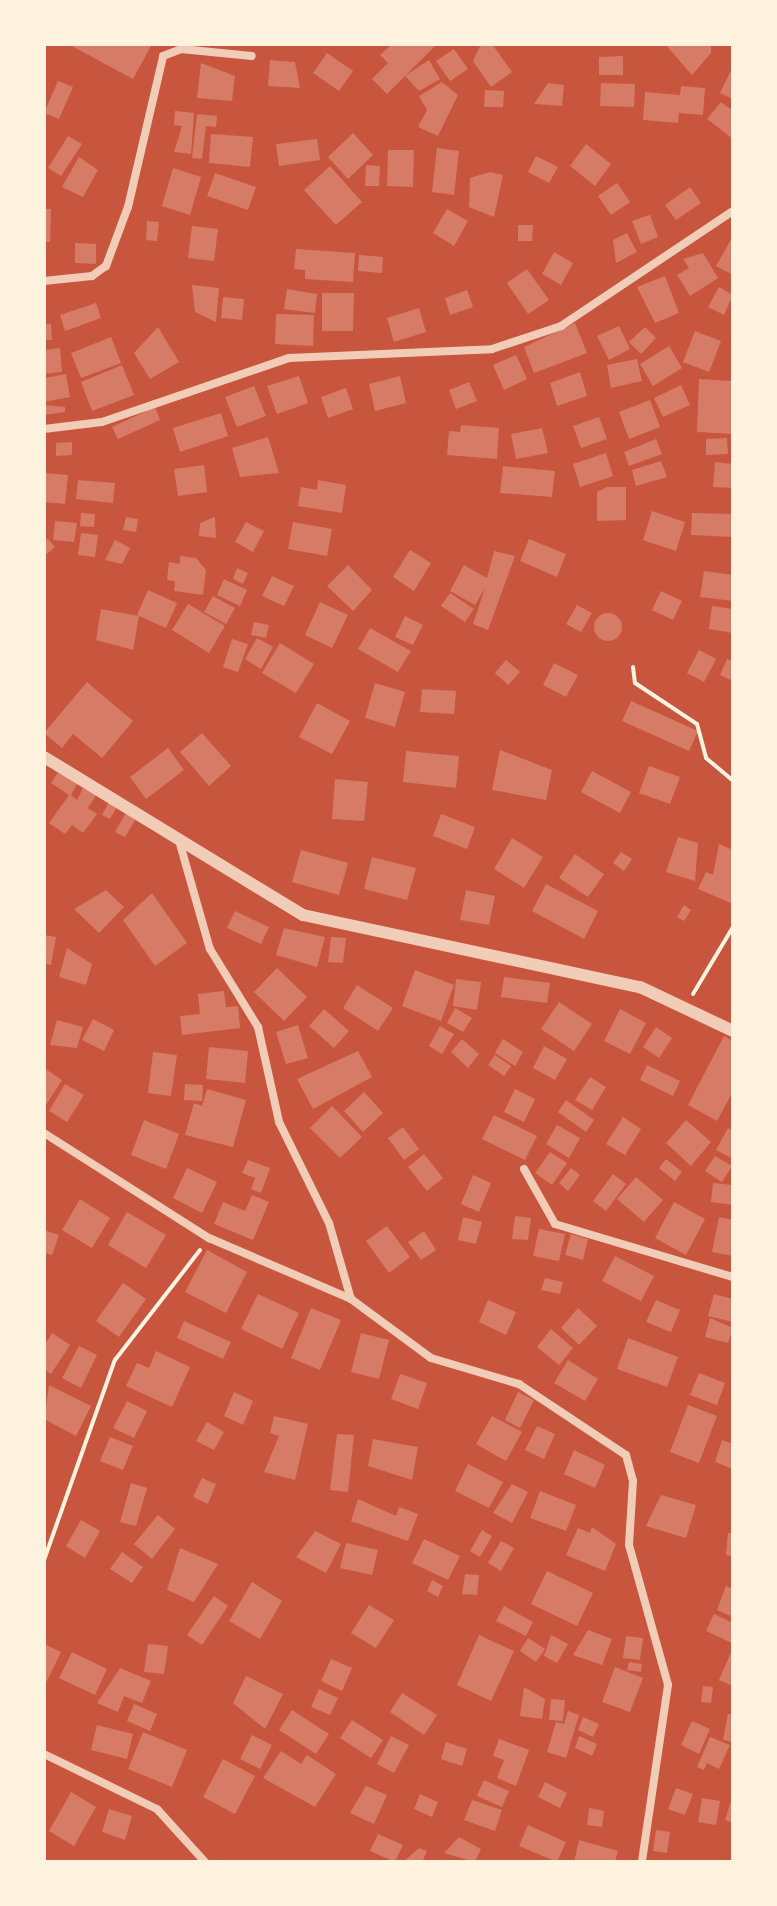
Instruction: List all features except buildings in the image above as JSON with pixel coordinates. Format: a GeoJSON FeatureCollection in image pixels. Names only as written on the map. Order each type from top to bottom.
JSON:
{"type":"FeatureCollection","features":[{"type":"Feature","properties":{"kind":"street"},"geometry":{"type":"LineString","coordinates":[[44,281],[92,276],[106,266],[128,207],[163,56],[181,49],[252,56]]}},
{"type":"Feature","properties":{"kind":"street"},"geometry":{"type":"LineString","coordinates":[[44,429],[102,422],[289,358],[492,349],[561,326],[733,211]]}},
{"type":"Feature","properties":{"kind":"street"},"geometry":{"type":"LineString","coordinates":[[44,757],[177,833],[303,915],[640,987],[733,1031]]}},
{"type":"Feature","properties":{"kind":"street"},"geometry":{"type":"LineString","coordinates":[[177,833],[210,949],[258,1027],[279,1122],[329,1223],[351,1299]]}},
{"type":"Feature","properties":{"kind":"street"},"geometry":{"type":"LineString","coordinates":[[44,1133],[209,1238],[351,1299],[431,1358],[532,1391],[630,1462],[628,1535],[665,1663],[669,1708],[642,1862]]}},
{"type":"Feature","properties":{"kind":"street"},"geometry":{"type":"LineString","coordinates":[[524,1169],[555,1224],[733,1277]]}},
{"type":"Feature","properties":{"kind":"street"},"geometry":{"type":"LineString","coordinates":[[44,1754],[157,1809],[205,1862]]}},
{"type":"Feature","properties":{"kind":"path"},"geometry":{"type":"LineString","coordinates":[[633,667],[635,683],[697,724],[706,758],[733,781]]}},
{"type":"Feature","properties":{"kind":"path"},"geometry":{"type":"LineString","coordinates":[[685,1006],[733,927]]}},
{"type":"Feature","properties":{"kind":"path"},"geometry":{"type":"LineString","coordinates":[[44,1560],[115,1360],[209,1238]]}}]}
